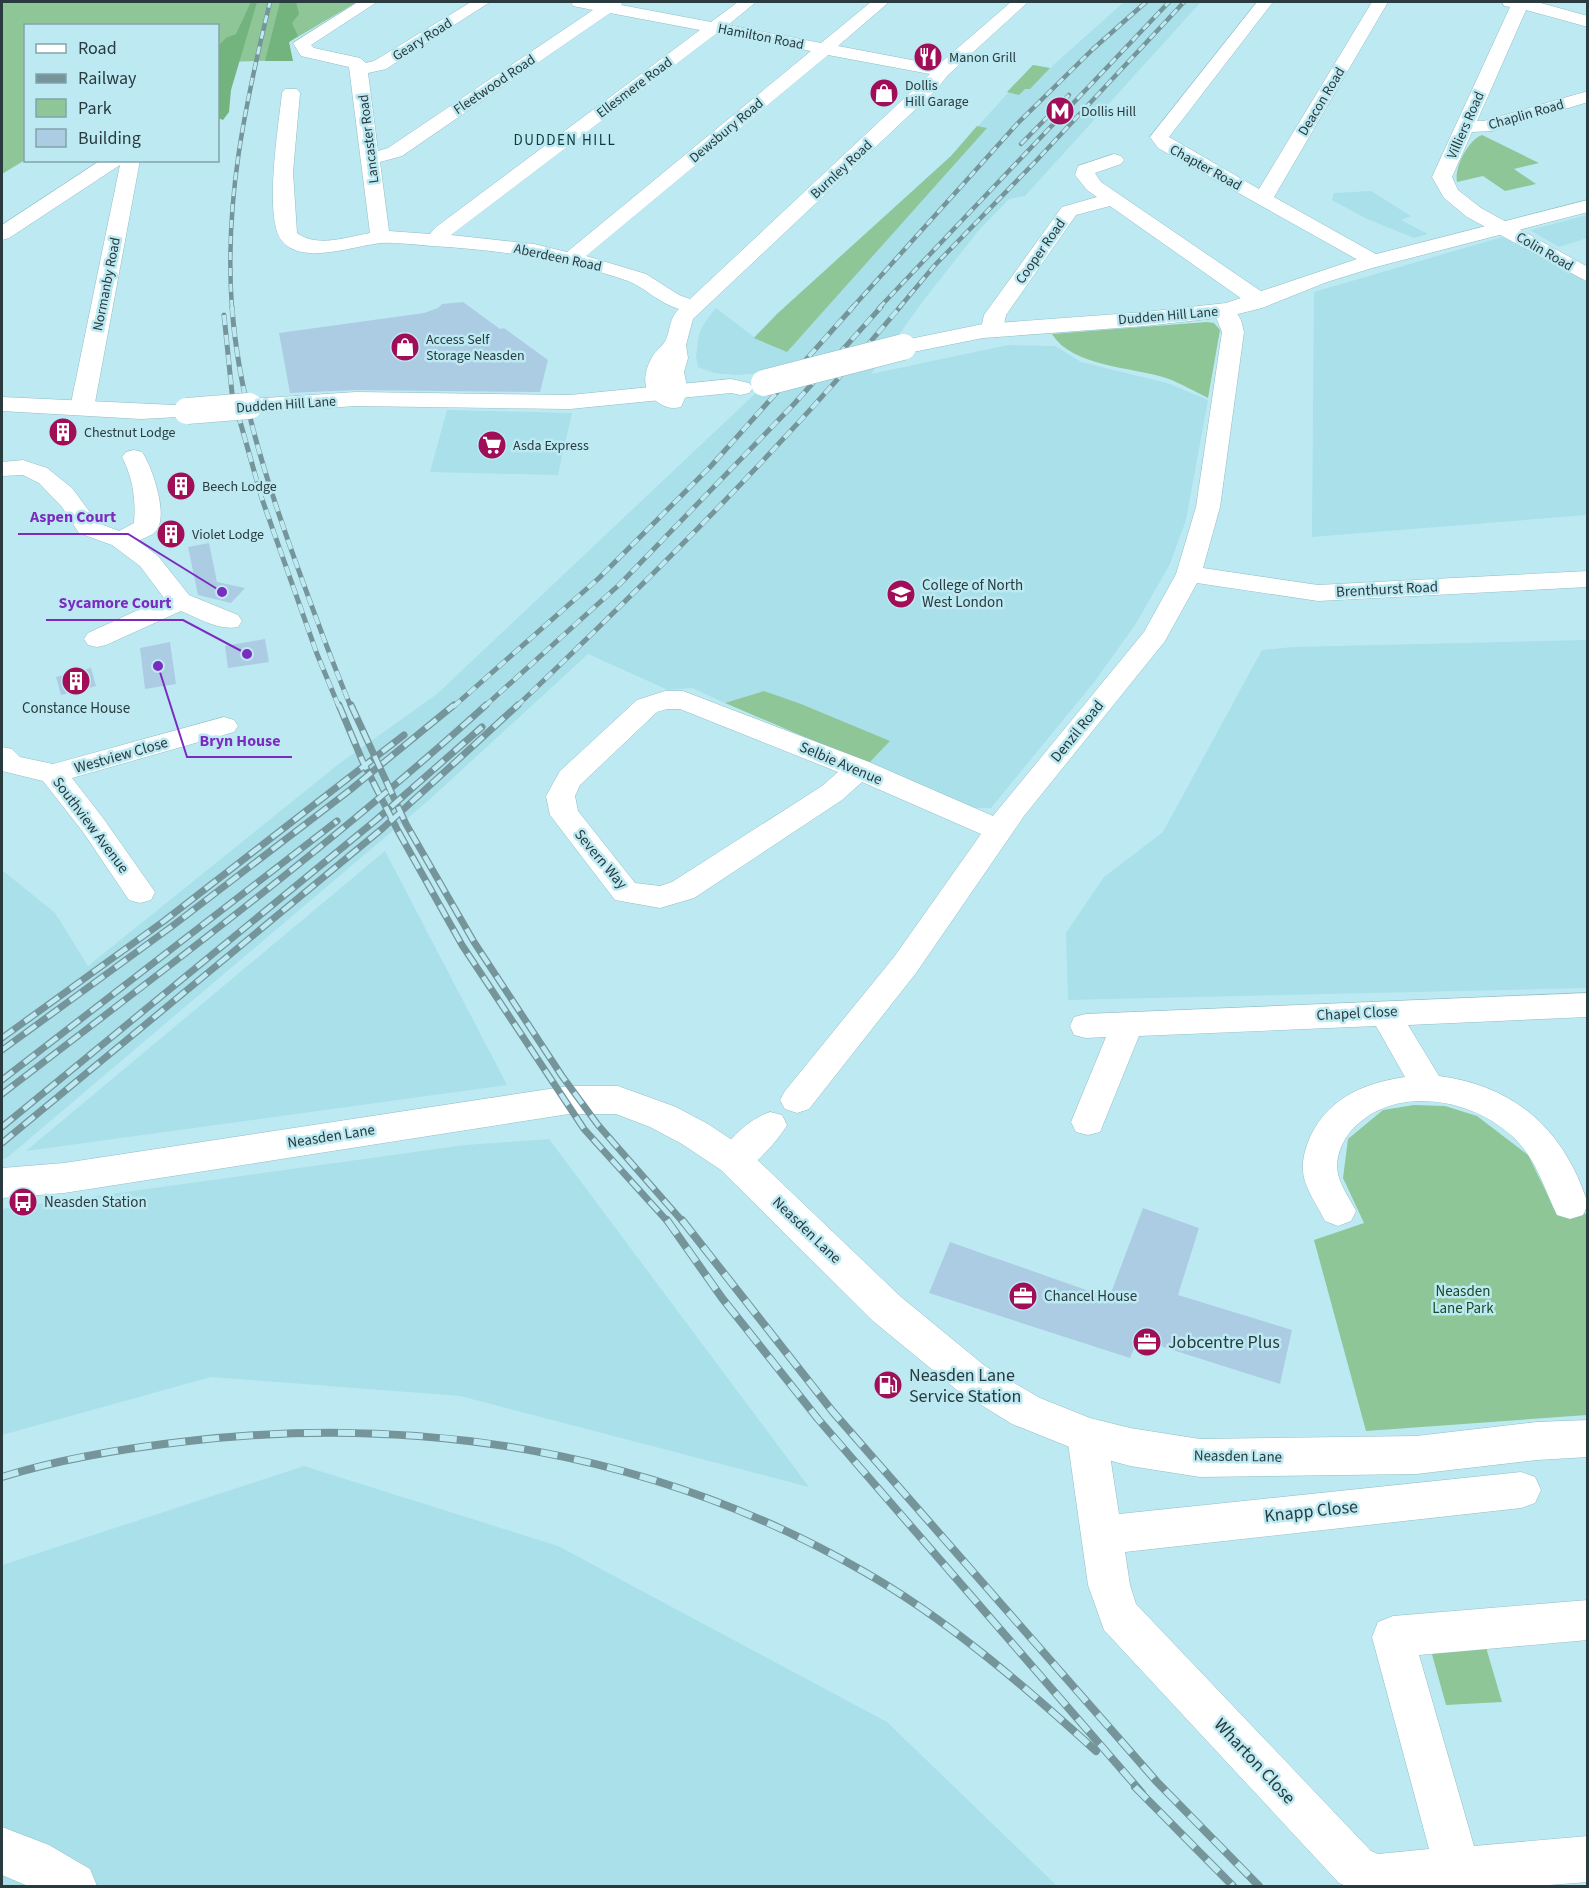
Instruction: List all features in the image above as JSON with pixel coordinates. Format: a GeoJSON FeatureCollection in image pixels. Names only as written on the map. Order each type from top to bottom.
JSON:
{"type":"FeatureCollection","features":[{"type":"Feature","properties":{"kind":"main road","name":"Dudden Hill Lane"},"geometry":{"type":"LineString","coordinates":[[2,404],[141,412],[356,399],[570,402],[622,397],[670,378],[730,394],[742,386],[948,336],[1224,310],[1260,301],[1310,280],[1374,261],[1587,206]]}},
{"type":"Feature","properties":{"kind":"main road","name":"Dudden Hill Lane"},"geometry":{"type":"LineString","coordinates":[[570,402],[585,406],[663,405],[670,378]]}},
{"type":"Feature","properties":{"kind":"main road","name":"Neasden Lane"},"geometry":{"type":"LineString","coordinates":[[3,1183],[64,1178],[569,1100],[618,1100],[663,1117],[734,1160],[886,1309],[971,1378],[1026,1411],[1087,1436],[1130,1447],[1200,1458],[1416,1455],[1537,1441],[1587,1438]]}},
{"type":"Feature","properties":{"kind":"main road"},"geometry":{"type":"LineString","coordinates":[[2,1851],[32,1862],[73,1887]]}},
{"type":"Feature","properties":{"kind":"street"},"geometry":{"type":"LineString","coordinates":[[360,70],[354,62],[305,51],[302,43],[369,2]]}},
{"type":"Feature","properties":{"kind":"street","name":"Geary Road"},"geometry":{"type":"LineString","coordinates":[[360,70],[380,65],[482,2]]}},
{"type":"Feature","properties":{"kind":"street","name":"Hamilton Road"},"geometry":{"type":"LineString","coordinates":[[579,2],[611,4],[714,27],[942,71]]}},
{"type":"Feature","properties":{"kind":"street","name":"Ellesmere Road"},"geometry":{"type":"LineString","coordinates":[[436,240],[443,231],[748,2]]}},
{"type":"Feature","properties":{"kind":"street","name":"Dewsbury Road"},"geometry":{"type":"LineString","coordinates":[[572,258],[881,2]]}},
{"type":"Feature","properties":{"kind":"street","name":"Burnley Road"},"geometry":{"type":"LineString","coordinates":[[670,378],[683,317],[931,85],[942,71],[1020,2]]}},
{"type":"Feature","properties":{"kind":"street","name":"Chapter Road"},"geometry":{"type":"LineString","coordinates":[[1264,2],[1159,137],[1165,144],[1374,261]]}},
{"type":"Feature","properties":{"kind":"street","name":"Deacon Road"},"geometry":{"type":"LineString","coordinates":[[1259,197],[1265,195],[1380,2]]}},
{"type":"Feature","properties":{"kind":"street"},"geometry":{"type":"LineString","coordinates":[[1517,2],[1587,22]]}},
{"type":"Feature","properties":{"kind":"street","name":"Villiers Road"},"geometry":{"type":"LineString","coordinates":[[1501,227],[1464,205],[1445,186],[1442,177],[1517,2]]}},
{"type":"Feature","properties":{"kind":"street","name":"Fleetwood Road"},"geometry":{"type":"LineString","coordinates":[[370,159],[395,152],[611,4]]}},
{"type":"Feature","properties":{"kind":"street","name":"Lancaster Road"},"geometry":{"type":"LineString","coordinates":[[360,70],[379,232],[382,237]]}},
{"type":"Feature","properties":{"kind":"street"},"geometry":{"type":"LineString","coordinates":[[291,93],[283,172],[287,234],[301,244],[329,247],[382,237]]}},
{"type":"Feature","properties":{"kind":"street","name":"Chaplin Road"},"geometry":{"type":"LineString","coordinates":[[1464,126],[1485,127],[1587,96]]}},
{"type":"Feature","properties":{"kind":"street"},"geometry":{"type":"LineString","coordinates":[[1114,160],[1085,170],[1085,175],[1094,186],[1260,301]]}},
{"type":"Feature","properties":{"kind":"street"},"geometry":{"type":"LineString","coordinates":[[2,234],[112,162]]}},
{"type":"Feature","properties":{"kind":"street","name":"Normanby Road"},"geometry":{"type":"LineString","coordinates":[[82,408],[130,162]]}},
{"type":"Feature","properties":{"kind":"street","name":"Cooper Road"},"geometry":{"type":"LineString","coordinates":[[996,330],[993,324],[995,315],[1069,211],[1113,199]]}},
{"type":"Feature","properties":{"kind":"street","name":"Colin Road"},"geometry":{"type":"LineString","coordinates":[[1501,227],[1587,276]]}},
{"type":"Feature","properties":{"kind":"street","name":"Aberdeen Road"},"geometry":{"type":"LineString","coordinates":[[382,237],[502,246],[572,258],[639,278],[671,300],[694,307]]}},
{"type":"Feature","properties":{"kind":"street","name":"Denzil Road"},"geometry":{"type":"LineString","coordinates":[[797,1100],[905,965],[998,830],[1156,635],[1189,574],[1208,507],[1233,332],[1224,310]]}},
{"type":"Feature","properties":{"kind":"street"},"geometry":{"type":"LineString","coordinates":[[670,378],[742,386]]}},
{"type":"Feature","properties":{"kind":"street"},"geometry":{"type":"LineString","coordinates":[[121,540],[146,527],[148,512],[140,468],[134,458]]}},
{"type":"Feature","properties":{"kind":"street"},"geometry":{"type":"LineString","coordinates":[[2,469],[27,467],[45,475],[81,513],[88,528],[121,540],[149,561],[180,601],[229,621]]}},
{"type":"Feature","properties":{"kind":"street","name":"Brenthurst Road"},"geometry":{"type":"LineString","coordinates":[[1189,574],[1318,592],[1587,579]]}},
{"type":"Feature","properties":{"kind":"street"},"geometry":{"type":"LineString","coordinates":[[98,639],[180,601]]}},
{"type":"Feature","properties":{"kind":"street","name":"Severn Way"},"geometry":{"type":"LineString","coordinates":[[682,700],[665,700],[647,706],[570,778],[560,791],[559,803],[565,815],[626,892],[660,897],[683,890],[832,793],[859,769]]}},
{"type":"Feature","properties":{"kind":"street","name":"Selbie Avenue"},"geometry":{"type":"LineString","coordinates":[[682,700],[859,769],[998,830]]}},
{"type":"Feature","properties":{"kind":"street","name":"Westview Close"},"geometry":{"type":"LineString","coordinates":[[53,774],[224,726]]}},
{"type":"Feature","properties":{"kind":"street","name":"Southview Avenue"},"geometry":{"type":"LineString","coordinates":[[2,756],[10,764],[53,774],[93,825],[140,892]]}},
{"type":"Feature","properties":{"kind":"street","name":"Chapel Close"},"geometry":{"type":"LineString","coordinates":[[1086,1026],[1587,1005]]}},
{"type":"Feature","properties":{"kind":"street"},"geometry":{"type":"LineString","coordinates":[[1383,1012],[1429,1088]]}},
{"type":"Feature","properties":{"kind":"street"},"geometry":{"type":"LineString","coordinates":[[1088,1122],[1127,1025]]}},
{"type":"Feature","properties":{"kind":"street"},"geometry":{"type":"LineString","coordinates":[[1338,1211],[1320,1171],[1323,1146],[1332,1128],[1371,1097],[1429,1088],[1460,1094],[1496,1108],[1525,1127],[1552,1161],[1570,1205]]}},
{"type":"Feature","properties":{"kind":"street"},"geometry":{"type":"LineString","coordinates":[[734,1160],[770,1125]]}},
{"type":"Feature","properties":{"kind":"street","name":"Wharton Close"},"geometry":{"type":"LineString","coordinates":[[1087,1436],[1109,1585],[1119,1616],[1355,1867],[1377,1877],[1587,1859]]}},
{"type":"Feature","properties":{"kind":"street","name":"Knapp Close"},"geometry":{"type":"LineString","coordinates":[[1102,1535],[1521,1490]]}},
{"type":"Feature","properties":{"kind":"street"},"geometry":{"type":"LineString","coordinates":[[1458,1871],[1393,1637],[1587,1620]]}},
{"type":"Feature","properties":{"kind":"shaded area"},"geometry":{"type":"Polygon","coordinates":[[[1124,2],[1201,2],[1025,196],[1009,199],[979,230],[923,301],[871,374],[1008,345],[1055,346],[1081,362],[1167,383],[1208,400],[1186,520],[1170,564],[1135,625],[1095,681],[991,808],[973,808],[868,764],[889,742],[765,691],[725,703],[692,688],[668,690],[588,654],[429,800],[2,1160],[2,870],[55,913],[88,966],[340,763],[437,694],[778,372],[736,375],[714,373],[698,367],[696,356],[699,334],[716,308],[754,337],[951,156],[1033,65],[1050,68],[1124,2]]]}},
{"type":"Feature","properties":{"kind":"shaded area"},"geometry":{"type":"Polygon","coordinates":[[[1371,191],[1411,216],[1401,220],[1428,234],[1414,238],[1365,218],[1332,200],[1334,193],[1371,191]]]}},
{"type":"Feature","properties":{"kind":"shaded area"},"geometry":{"type":"Polygon","coordinates":[[[1587,215],[1587,238],[1559,247],[1530,230],[1587,215]]]}},
{"type":"Feature","properties":{"kind":"shaded area"},"geometry":{"type":"Polygon","coordinates":[[[1502,237],[1587,280],[1587,515],[1312,537],[1314,292],[1502,237]]]}},
{"type":"Feature","properties":{"kind":"shaded area"},"geometry":{"type":"Polygon","coordinates":[[[447,410],[572,413],[558,475],[430,472],[447,410]]]}},
{"type":"Feature","properties":{"kind":"shaded area"},"geometry":{"type":"Polygon","coordinates":[[[1587,640],[1587,988],[1068,1000],[1066,933],[1104,877],[1163,832],[1262,650],[1293,647],[1587,640]]]}},
{"type":"Feature","properties":{"kind":"shaded area"},"geometry":{"type":"Polygon","coordinates":[[[385,851],[507,1085],[26,1151],[385,851]]]}},
{"type":"Feature","properties":{"kind":"shaded area"},"geometry":{"type":"Polygon","coordinates":[[[549,1139],[809,1487],[460,1396],[211,1377],[2,1435],[2,1209],[465,1145],[549,1139]]]}},
{"type":"Feature","properties":{"kind":"shaded area"},"geometry":{"type":"Polygon","coordinates":[[[304,1466],[558,1546],[887,1722],[1057,1886],[2,1886],[2,1565],[304,1466]]]}},
{"type":"Feature","properties":{"kind":"green space"},"geometry":{"type":"Polygon","coordinates":[[[2,2],[357,2],[289,42],[291,60],[225,62],[219,65],[219,24],[24,24],[24,161],[2,174],[2,2]]]}},
{"type":"Feature","properties":{"kind":"green space"},"geometry":{"type":"Polygon","coordinates":[[[251,2],[257,2],[231,90],[229,112],[223,120],[219,118],[219,45],[226,38],[236,34],[251,2]]]}},
{"type":"Feature","properties":{"kind":"green space"},"geometry":{"type":"Polygon","coordinates":[[[280,2],[296,2],[299,14],[292,23],[298,36],[289,42],[293,61],[265,61],[280,2]]]}},
{"type":"Feature","properties":{"kind":"green space"},"geometry":{"type":"Polygon","coordinates":[[[1033,65],[1050,68],[1030,89],[1025,89],[1019,95],[1007,92],[1033,65]]]}},
{"type":"Feature","properties":{"kind":"green space"},"geometry":{"type":"Polygon","coordinates":[[[977,126],[987,128],[787,352],[754,338],[777,314],[951,156],[977,126]]]}},
{"type":"Feature","properties":{"kind":"green space"},"geometry":{"type":"Polygon","coordinates":[[[1482,135],[1539,163],[1514,169],[1536,184],[1505,191],[1483,176],[1457,182],[1458,169],[1463,155],[1472,142],[1482,135]]]}},
{"type":"Feature","properties":{"kind":"green space"},"geometry":{"type":"Polygon","coordinates":[[[1214,323],[1220,330],[1208,398],[1166,378],[1088,360],[1061,345],[1052,334],[1214,323]]]}},
{"type":"Feature","properties":{"kind":"green space"},"geometry":{"type":"Polygon","coordinates":[[[764,691],[890,741],[868,764],[725,703],[764,691]]]}},
{"type":"Feature","properties":{"kind":"green space","name":"Neasden Lane Park"},"geometry":{"type":"Polygon","coordinates":[[[1414,1105],[1445,1106],[1477,1116],[1528,1155],[1554,1208],[1587,1214],[1587,1415],[1366,1431],[1314,1240],[1364,1223],[1343,1178],[1348,1139],[1383,1110],[1414,1105]]]}},
{"type":"Feature","properties":{"kind":"green space"},"geometry":{"type":"Polygon","coordinates":[[[1485,1644],[1502,1702],[1446,1705],[1430,1647],[1485,1644]]]}},
{"type":"Feature","properties":{"kind":"building","name":"Access Self Storage Neasden"},"geometry":{"type":"Polygon","coordinates":[[[463,302],[548,360],[540,392],[356,390],[290,393],[279,333],[424,313],[442,304],[463,302]]]}},
{"type":"Feature","properties":{"kind":"building"},"geometry":{"type":"Polygon","coordinates":[[[209,543],[217,582],[245,588],[231,603],[198,595],[188,547],[209,543]]]}},
{"type":"Feature","properties":{"kind":"building"},"geometry":{"type":"Polygon","coordinates":[[[265,639],[269,662],[228,668],[225,646],[265,639]]]}},
{"type":"Feature","properties":{"kind":"building"},"geometry":{"type":"Polygon","coordinates":[[[170,642],[176,684],[145,689],[140,648],[170,642]]]}},
{"type":"Feature","properties":{"kind":"building","name":"Constance House"},"geometry":{"type":"Polygon","coordinates":[[[91,668],[96,686],[61,695],[56,677],[91,668]]]}},
{"type":"Feature","properties":{"kind":"building","name":"Chancel House"},"geometry":{"type":"Polygon","coordinates":[[[1143,1208],[1199,1228],[1178,1295],[1292,1330],[1280,1384],[1138,1339],[1130,1358],[929,1293],[950,1242],[1109,1298],[1143,1208]]]}},
{"type":"Feature","properties":{"kind":"railway"},"geometry":{"type":"LineString","coordinates":[[232,308],[230,269],[234,192],[252,78],[270,2]]}},
{"type":"Feature","properties":{"kind":"railway"},"geometry":{"type":"LineString","coordinates":[[852,308],[1017,124],[1093,49],[1146,2]]}},
{"type":"Feature","properties":{"kind":"railway"},"geometry":{"type":"LineString","coordinates":[[879,308],[1169,2]]}},
{"type":"Feature","properties":{"kind":"railway"},"geometry":{"type":"LineString","coordinates":[[899,308],[935,265],[1036,161],[1184,2]]}},
{"type":"Feature","properties":{"kind":"railway"},"geometry":{"type":"LineString","coordinates":[[1021,144],[1069,95]]}},
{"type":"Feature","properties":{"kind":"railway"},"geometry":{"type":"LineString","coordinates":[[232,307],[240,369],[253,430],[305,589],[351,707]]}},
{"type":"Feature","properties":{"kind":"railway"},"geometry":{"type":"LineString","coordinates":[[453,707],[599,578],[711,466],[853,307]]}},
{"type":"Feature","properties":{"kind":"railway"},"geometry":{"type":"LineString","coordinates":[[484,707],[620,584],[794,404],[881,307]]}},
{"type":"Feature","properties":{"kind":"railway"},"geometry":{"type":"LineString","coordinates":[[516,707],[714,512],[809,411],[900,307]]}},
{"type":"Feature","properties":{"kind":"railway"},"geometry":{"type":"LineString","coordinates":[[224,315],[232,393],[262,499],[317,654],[339,707]]}},
{"type":"Feature","properties":{"kind":"railway"},"geometry":{"type":"LineString","coordinates":[[339,705],[365,765]]}},
{"type":"Feature","properties":{"kind":"railway"},"geometry":{"type":"LineString","coordinates":[[351,705],[375,757]]}},
{"type":"Feature","properties":{"kind":"railway"},"geometry":{"type":"LineString","coordinates":[[379,766],[454,705]]}},
{"type":"Feature","properties":{"kind":"railway"},"geometry":{"type":"LineString","coordinates":[[390,789],[486,705]]}},
{"type":"Feature","properties":{"kind":"railway"},"geometry":{"type":"LineString","coordinates":[[400,812],[518,705]]}},
{"type":"Feature","properties":{"kind":"railway"},"geometry":{"type":"LineString","coordinates":[[396,802],[482,727]]}},
{"type":"Feature","properties":{"kind":"railway"},"geometry":{"type":"LineString","coordinates":[[375,757],[404,735]]}},
{"type":"Feature","properties":{"kind":"railway"},"geometry":{"type":"LineString","coordinates":[[365,765],[375,757]]}},
{"type":"Feature","properties":{"kind":"railway"},"geometry":{"type":"LineString","coordinates":[[375,757],[379,766]]}},
{"type":"Feature","properties":{"kind":"railway"},"geometry":{"type":"LineString","coordinates":[[2,1038],[164,921],[365,765]]}},
{"type":"Feature","properties":{"kind":"railway"},"geometry":{"type":"LineString","coordinates":[[365,765],[369,774]]}},
{"type":"Feature","properties":{"kind":"railway"},"geometry":{"type":"LineString","coordinates":[[369,774],[379,766]]}},
{"type":"Feature","properties":{"kind":"railway"},"geometry":{"type":"LineString","coordinates":[[379,766],[390,789]]}},
{"type":"Feature","properties":{"kind":"railway"},"geometry":{"type":"LineString","coordinates":[[2,1050],[171,927],[369,774]]}},
{"type":"Feature","properties":{"kind":"railway"},"geometry":{"type":"LineString","coordinates":[[369,774],[381,797]]}},
{"type":"Feature","properties":{"kind":"railway"},"geometry":{"type":"LineString","coordinates":[[381,797],[390,789]]}},
{"type":"Feature","properties":{"kind":"railway"},"geometry":{"type":"LineString","coordinates":[[390,789],[396,802]]}},
{"type":"Feature","properties":{"kind":"railway"},"geometry":{"type":"LineString","coordinates":[[2,1094],[187,952],[381,797]]}},
{"type":"Feature","properties":{"kind":"railway"},"geometry":{"type":"LineString","coordinates":[[381,797],[387,810]]}},
{"type":"Feature","properties":{"kind":"railway"},"geometry":{"type":"LineString","coordinates":[[387,810],[396,802]]}},
{"type":"Feature","properties":{"kind":"railway"},"geometry":{"type":"LineString","coordinates":[[396,802],[400,812]]}},
{"type":"Feature","properties":{"kind":"railway"},"geometry":{"type":"LineString","coordinates":[[2,1127],[387,810]]}},
{"type":"Feature","properties":{"kind":"railway"},"geometry":{"type":"LineString","coordinates":[[387,810],[392,820]]}},
{"type":"Feature","properties":{"kind":"railway"},"geometry":{"type":"LineString","coordinates":[[392,820],[400,812]]}},
{"type":"Feature","properties":{"kind":"railway"},"geometry":{"type":"LineString","coordinates":[[400,812],[474,942],[562,1076],[598,1125],[683,1222]]}},
{"type":"Feature","properties":{"kind":"railway"},"geometry":{"type":"LineString","coordinates":[[2,1143],[392,820]]}},
{"type":"Feature","properties":{"kind":"railway"},"geometry":{"type":"LineString","coordinates":[[392,820],[462,945],[584,1129],[668,1222]]}},
{"type":"Feature","properties":{"kind":"railway"},"geometry":{"type":"LineString","coordinates":[[2,1080],[337,821]]}},
{"type":"Feature","properties":{"kind":"railway"},"geometry":{"type":"LineString","coordinates":[[667,1220],[722,1298],[818,1419],[1142,1793]]}},
{"type":"Feature","properties":{"kind":"railway"},"geometry":{"type":"LineString","coordinates":[[682,1220],[833,1412],[1157,1782],[1259,1886]]}},
{"type":"Feature","properties":{"kind":"railway"},"geometry":{"type":"LineString","coordinates":[[2,1477],[71,1459],[118,1450],[189,1441],[276,1434],[363,1433],[450,1439],[535,1451],[619,1470],[702,1496],[783,1529],[861,1570],[923,1609],[983,1654],[1096,1751]]}},
{"type":"Feature","properties":{"kind":"railway"},"geometry":{"type":"LineString","coordinates":[[1135,1787],[1233,1886]]}},
{"type":"Feature","properties":{"kind":"place","name":"Manon Grill"},"geometry":{"type":"Point","coordinates":[928,57]}},
{"type":"Feature","properties":{"kind":"place","name":"Dollis Hill Garage"},"geometry":{"type":"Point","coordinates":[884,93]}},
{"type":"Feature","properties":{"kind":"place","name":"Dollis Hill"},"geometry":{"type":"Point","coordinates":[1060,111]}},
{"type":"Feature","properties":{"kind":"place","name":"Access Self Storage Neasden"},"geometry":{"type":"Point","coordinates":[405,347]}},
{"type":"Feature","properties":{"kind":"place","name":"Chestnut Lodge"},"geometry":{"type":"Point","coordinates":[63,432]}},
{"type":"Feature","properties":{"kind":"place","name":"Asda Express"},"geometry":{"type":"Point","coordinates":[492,445]}},
{"type":"Feature","properties":{"kind":"place","name":"Beech Lodge"},"geometry":{"type":"Point","coordinates":[181,486]}},
{"type":"Feature","properties":{"kind":"place","name":"Violet Lodge"},"geometry":{"type":"Point","coordinates":[171,534]}},
{"type":"Feature","properties":{"kind":"place","name":"Aspen Court"},"geometry":{"type":"Point","coordinates":[222,592]}},
{"type":"Feature","properties":{"kind":"place","name":"College of North West London"},"geometry":{"type":"Point","coordinates":[901,594]}},
{"type":"Feature","properties":{"kind":"place","name":"Sycamore Court"},"geometry":{"type":"Point","coordinates":[247,654]}},
{"type":"Feature","properties":{"kind":"place","name":"Bryn House"},"geometry":{"type":"Point","coordinates":[158,666]}},
{"type":"Feature","properties":{"kind":"place","name":"Constance House"},"geometry":{"type":"Point","coordinates":[76,681]}},
{"type":"Feature","properties":{"kind":"place","name":"Neasden Station"},"geometry":{"type":"Point","coordinates":[23,1202]}},
{"type":"Feature","properties":{"kind":"place","name":"Chancel House"},"geometry":{"type":"Point","coordinates":[1023,1296]}},
{"type":"Feature","properties":{"kind":"place","name":"Jobcentre Plus"},"geometry":{"type":"Point","coordinates":[1147,1342]}},
{"type":"Feature","properties":{"kind":"place","name":"Neasden Lane Service Station"},"geometry":{"type":"Point","coordinates":[888,1385]}},
{"type":"Feature","properties":{"kind":"district","name":"DUDDEN HILL"},"geometry":{"type":"Point","coordinates":[565,140]}}]}
